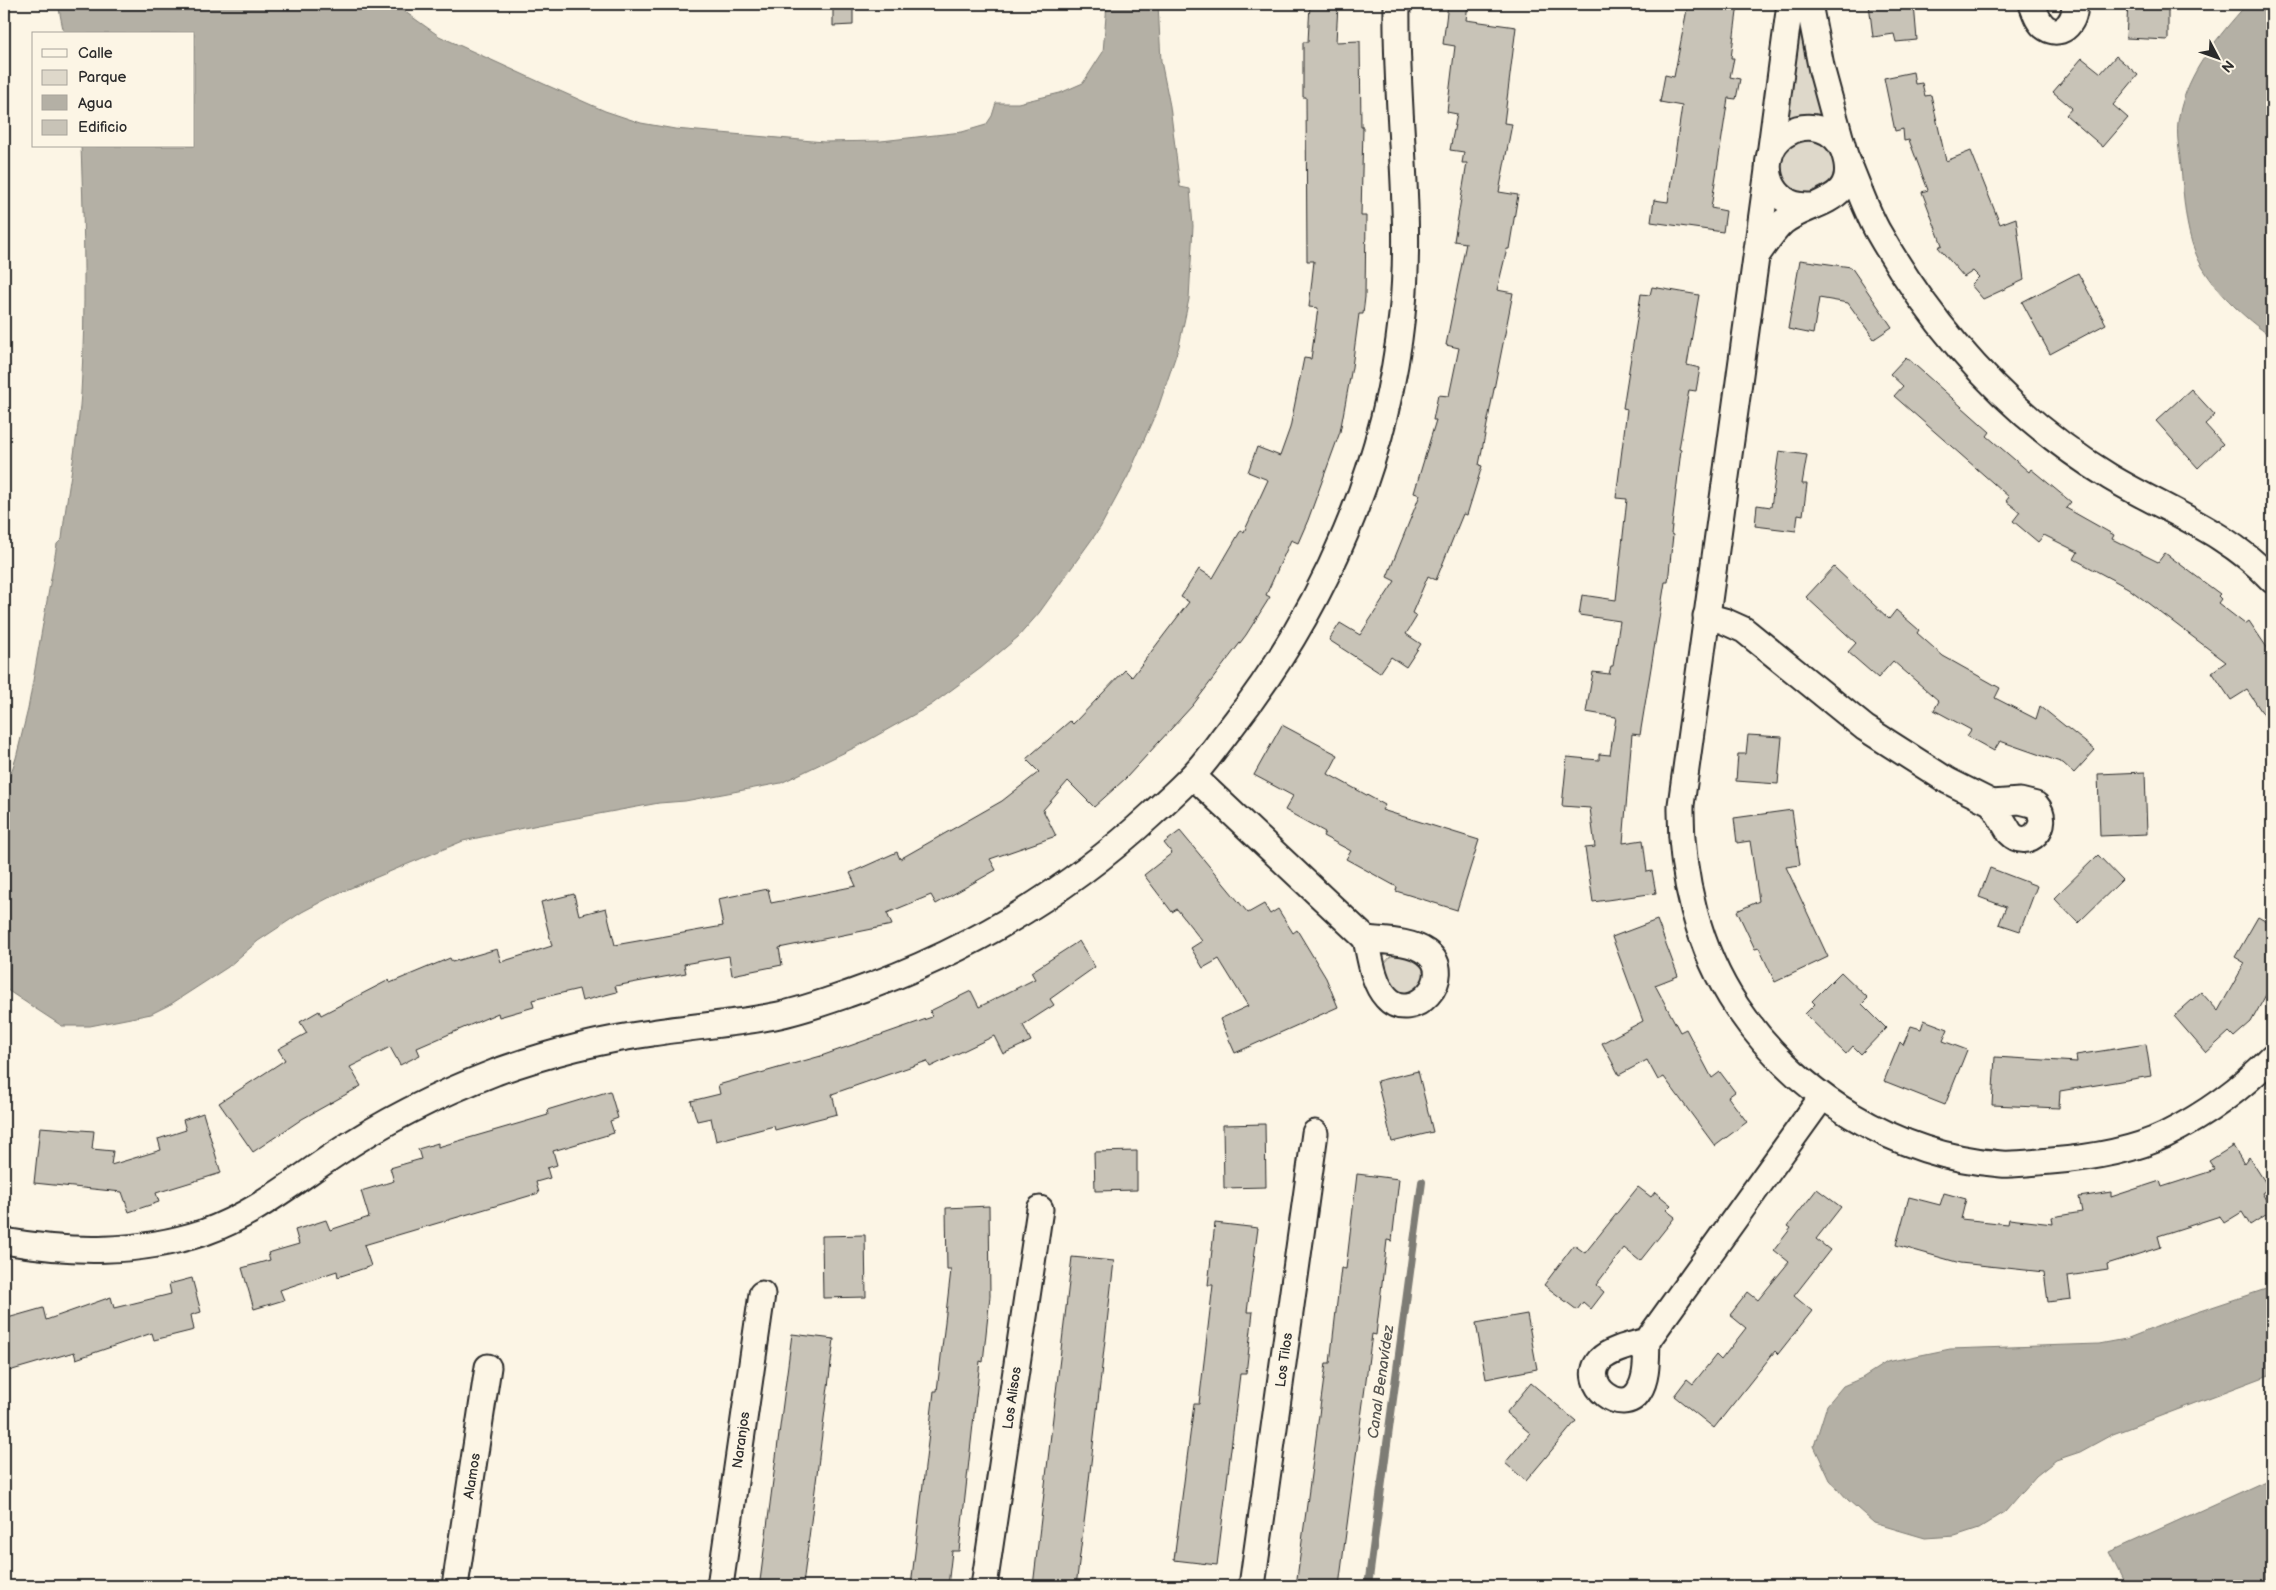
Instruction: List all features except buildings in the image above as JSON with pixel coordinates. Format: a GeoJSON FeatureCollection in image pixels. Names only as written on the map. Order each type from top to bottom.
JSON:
{"type":"FeatureCollection","features":[{"type":"Feature","properties":{"kind":"street"},"geometry":{"type":"LineString","coordinates":[[4,1241],[48,1248],[91,1251],[118,1250],[168,1242],[208,1231],[246,1214],[369,1132],[428,1100],[523,1062],[594,1044],[651,1033],[708,1027],[782,1014],[849,994],[908,972],[967,944],[1021,914],[1086,871],[1143,822],[1193,776],[1253,699],[1293,640],[1324,582],[1360,498],[1381,432],[1395,372],[1403,311],[1406,259],[1398,100],[1397,4]]}},
{"type":"Feature","properties":{"kind":"street"},"geometry":{"type":"LineString","coordinates":[[1790,4],[1681,805],[1681,836],[1684,864],[1703,939],[1714,964],[1736,1006],[1761,1038],[1822,1097],[1854,1118],[1890,1136],[1932,1152],[1972,1161],[2004,1164],[2067,1160],[2120,1150],[2163,1136],[2202,1115],[2249,1080],[2272,1057]]}},
{"type":"Feature","properties":{"kind":"street"},"geometry":{"type":"LineString","coordinates":[[1809,4],[1822,70],[1845,154],[1876,228],[1915,290],[1949,338],[1988,381],[2026,417],[2069,450],[2110,477],[2236,546],[2272,580]]}},
{"type":"Feature","properties":{"kind":"street"},"geometry":{"type":"LineString","coordinates":[[2032,4],[2041,23],[2049,30],[2055,31],[2062,29],[2072,22],[2075,10],[2074,4]]}},
{"type":"Feature","properties":{"kind":"street"},"geometry":{"type":"LineString","coordinates":[[1756,256],[1783,223],[1798,213],[1821,204],[1838,193],[1844,183],[1845,154],[1835,138],[1824,130],[1811,127],[1797,128],[1785,134],[1775,144],[1769,163],[1771,183],[1778,194],[1795,204],[1821,204],[1846,209],[1876,228]]}},
{"type":"Feature","properties":{"kind":"street"},"geometry":{"type":"LineString","coordinates":[[1706,616],[1724,621],[1744,630],[1864,728],[1948,782],[1992,803]]}},
{"type":"Feature","properties":{"kind":"street"},"geometry":{"type":"LineString","coordinates":[[1193,776],[1366,939]]}},
{"type":"Feature","properties":{"kind":"street"},"geometry":{"type":"LineString","coordinates":[[1646,1341],[1822,1097]]}},
{"type":"Feature","properties":{"kind":"street","name":"Los Tilos"},"geometry":{"type":"LineString","coordinates":[[1252,1586],[1315,1133]]}},
{"type":"Feature","properties":{"kind":"street","name":"Los Alisos"},"geometry":{"type":"LineString","coordinates":[[984,1586],[1040,1209]]}},
{"type":"Feature","properties":{"kind":"street","name":"Naranjos"},"geometry":{"type":"LineString","coordinates":[[720,1586],[762,1294]]}},
{"type":"Feature","properties":{"kind":"street","name":"Alamos"},"geometry":{"type":"LineString","coordinates":[[455,1586],[488,1367]]}},
{"type":"Feature","properties":{"kind":"green space"},"geometry":{"type":"Polygon","coordinates":[[[1799,24],[1802,26],[1821,116],[1782,122],[1799,24]]]}},
{"type":"Feature","properties":{"kind":"green space"},"geometry":{"type":"Polygon","coordinates":[[[1802,140],[1812,140],[1822,144],[1830,152],[1834,167],[1830,182],[1822,190],[1812,194],[1802,194],[1792,190],[1784,182],[1780,172],[1780,162],[1784,152],[1792,144],[1802,140]]]}},
{"type":"Feature","properties":{"kind":"green space"},"geometry":{"type":"Polygon","coordinates":[[[1405,953],[1422,964],[1425,978],[1417,991],[1396,997],[1382,966],[1392,955],[1405,953]]]}},
{"type":"Feature","properties":{"kind":"water"},"geometry":{"type":"Polygon","coordinates":[[[58,4],[394,4],[439,36],[605,111],[641,123],[675,129],[824,142],[881,141],[962,132],[986,125],[992,116],[996,103],[1018,103],[1060,93],[1083,83],[1103,52],[1107,4],[1158,4],[1161,61],[1170,106],[1180,187],[1190,189],[1193,226],[1189,299],[1179,346],[1158,408],[1128,476],[1100,528],[1039,613],[1018,637],[981,668],[931,705],[860,745],[781,783],[538,825],[463,841],[334,895],[302,912],[258,941],[228,967],[171,1004],[151,1014],[90,1026],[62,1026],[4,988],[4,794],[16,758],[28,709],[57,544],[62,539],[77,430],[83,362],[84,300],[81,148],[195,148],[195,32],[64,32],[58,4]]]}},
{"type":"Feature","properties":{"kind":"water"},"geometry":{"type":"Polygon","coordinates":[[[2247,4],[2272,4],[2272,337],[2250,321],[2228,300],[2209,278],[2196,254],[2189,234],[2178,136],[2179,116],[2189,84],[2215,42],[2247,4]]]}},
{"type":"Feature","properties":{"kind":"water"},"geometry":{"type":"Polygon","coordinates":[[[2272,1287],[2272,1374],[2113,1434],[2080,1452],[2056,1460],[2036,1476],[2005,1512],[1979,1528],[1955,1536],[1925,1538],[1874,1523],[1848,1500],[1830,1480],[1814,1446],[1827,1405],[1843,1386],[1862,1378],[1887,1362],[1950,1349],[2099,1344],[2126,1339],[2179,1318],[2272,1287]]]}},
{"type":"Feature","properties":{"kind":"water"},"geometry":{"type":"Polygon","coordinates":[[[2272,1478],[2272,1586],[2126,1586],[2109,1552],[2272,1478]]]}},
{"type":"Feature","properties":{"kind":"waterway","name":"Canal Benavídez"},"geometry":{"type":"LineString","coordinates":[[1368,1586],[1422,1182]]}}]}
